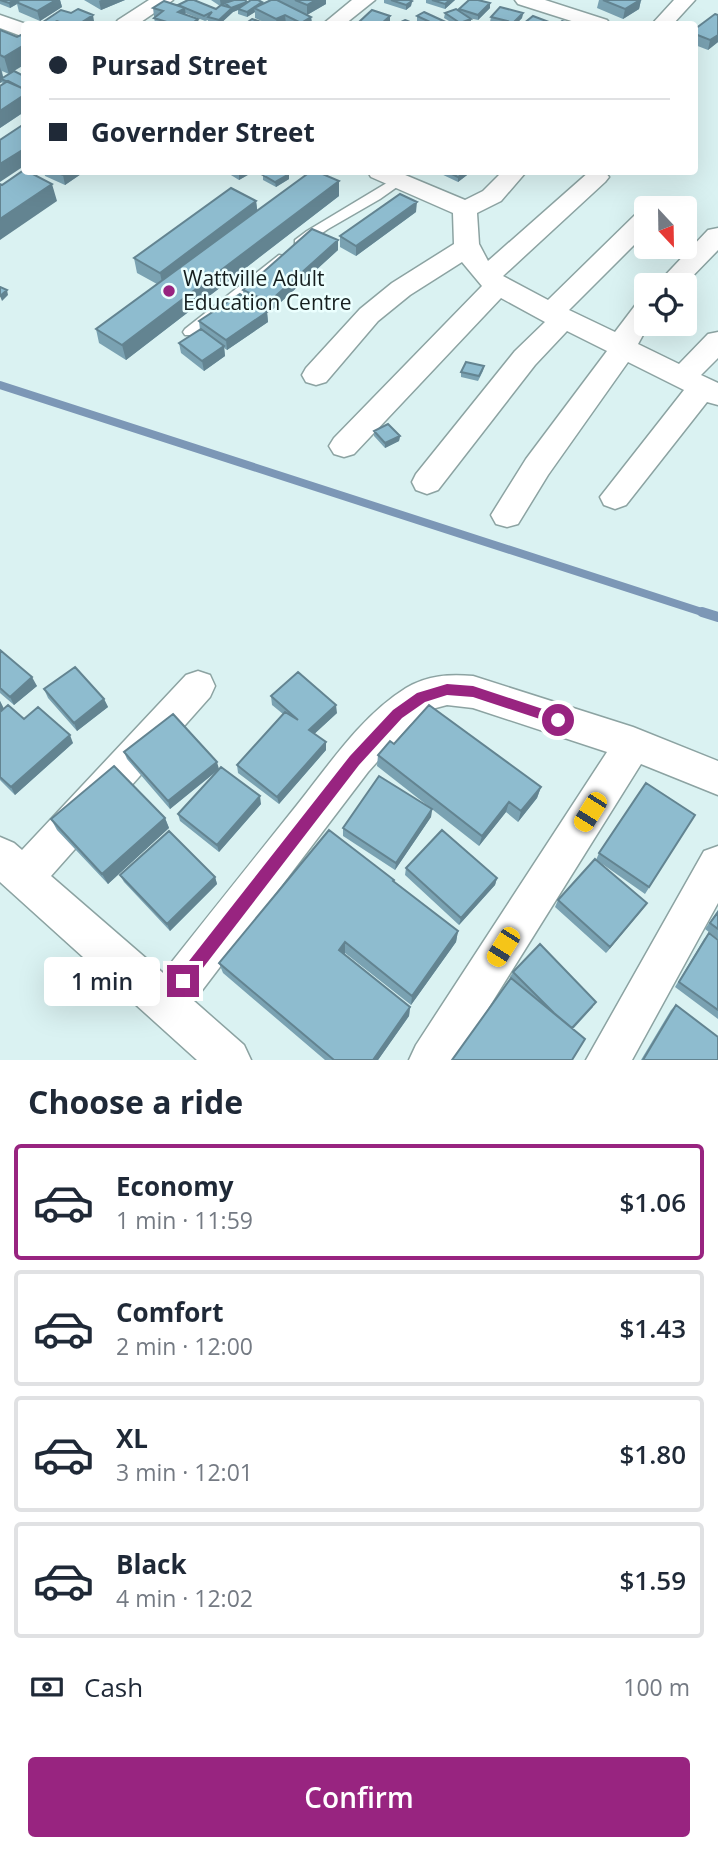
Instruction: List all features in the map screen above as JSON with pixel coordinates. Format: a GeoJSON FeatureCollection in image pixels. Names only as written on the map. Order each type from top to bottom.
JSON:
{"type":"FeatureCollection","features":[{"type":"Feature","properties":{"kind":"street"},"geometry":{"type":"LineString","coordinates":[[130,21],[163,0]]}},
{"type":"Feature","properties":{"kind":"street"},"geometry":{"type":"LineString","coordinates":[[337,21],[365,0]]}},
{"type":"Feature","properties":{"kind":"street"},"geometry":{"type":"LineString","coordinates":[[525,0],[591,21]]}},
{"type":"Feature","properties":{"kind":"street"},"geometry":{"type":"LineString","coordinates":[[665,21],[685,0]]}},
{"type":"Feature","properties":{"kind":"street"},"geometry":{"type":"LineString","coordinates":[[0,21],[21,31]]}},
{"type":"Feature","properties":{"kind":"street"},"geometry":{"type":"LineString","coordinates":[[390,175],[465,209]]}},
{"type":"Feature","properties":{"kind":"street"},"geometry":{"type":"LineString","coordinates":[[465,209],[492,196],[512,175]]}},
{"type":"Feature","properties":{"kind":"street"},"geometry":{"type":"LineString","coordinates":[[344,446],[465,317],[492,281],[597,177]]}},
{"type":"Feature","properties":{"kind":"street"},"geometry":{"type":"LineString","coordinates":[[465,209],[466,248],[474,264],[492,281],[556,317],[701,386]]}},
{"type":"Feature","properties":{"kind":"street"},"geometry":{"type":"LineString","coordinates":[[427,482],[556,317],[634,231]]}},
{"type":"Feature","properties":{"kind":"street"},"geometry":{"type":"LineString","coordinates":[[681,273],[717,236]]}},
{"type":"Feature","properties":{"kind":"street"},"geometry":{"type":"LineString","coordinates":[[316,375],[369,314],[401,289],[466,248]]}},
{"type":"Feature","properties":{"kind":"street"},"geometry":{"type":"LineString","coordinates":[[507,515],[537,467],[624,348],[625,338],[634,326]]}},
{"type":"Feature","properties":{"kind":"street"},"geometry":{"type":"LineString","coordinates":[[615,497],[701,386],[718,341]]}},
{"type":"Feature","properties":{"kind":"street"},"geometry":{"type":"LineString","coordinates":[[198,687],[12,867],[229,1060]]}},
{"type":"Feature","properties":{"kind":"street"},"geometry":{"type":"LineString","coordinates":[[166,1003],[355,760],[397,714],[421,697],[447,689],[473,692],[633,744],[718,778]]}},
{"type":"Feature","properties":{"kind":"street"},"geometry":{"type":"LineString","coordinates":[[431,1060],[633,744]]}},
{"type":"Feature","properties":{"kind":"street"},"geometry":{"type":"LineString","coordinates":[[608,1060],[718,865]]}},
{"type":"Feature","properties":{"kind":"lane"},"geometry":{"type":"LineString","coordinates":[[190,332],[319,227],[386,192],[390,175]]}},
{"type":"Feature","properties":{"kind":"building"},"geometry":{"type":"Polygon","coordinates":[[[56,0],[37,11],[16,2],[56,0]]]}},
{"type":"Feature","properties":{"kind":"building"},"geometry":{"type":"Polygon","coordinates":[[[188,0],[216,9],[221,5],[232,8],[219,20],[208,17],[212,12],[204,16],[178,5],[188,0]]]}},
{"type":"Feature","properties":{"kind":"building"},"geometry":{"type":"Polygon","coordinates":[[[234,0],[247,2],[231,8],[225,3],[234,0]]]}},
{"type":"Feature","properties":{"kind":"building"},"geometry":{"type":"Polygon","coordinates":[[[251,0],[262,2],[247,12],[238,9],[251,0]]]}},
{"type":"Feature","properties":{"kind":"building"},"geometry":{"type":"Polygon","coordinates":[[[277,0],[311,17],[304,21],[297,21],[285,15],[276,19],[254,8],[277,0]]]}},
{"type":"Feature","properties":{"kind":"building"},"geometry":{"type":"Polygon","coordinates":[[[295,0],[316,0],[307,5],[295,0]]]}},
{"type":"Feature","properties":{"kind":"building"},"geometry":{"type":"Polygon","coordinates":[[[391,0],[410,0],[412,1],[406,5],[391,0]]]}},
{"type":"Feature","properties":{"kind":"building"},"geometry":{"type":"Polygon","coordinates":[[[432,0],[450,0],[445,4],[432,0]]]}},
{"type":"Feature","properties":{"kind":"building"},"geometry":{"type":"Polygon","coordinates":[[[469,0],[490,3],[478,15],[459,9],[469,0]]]}},
{"type":"Feature","properties":{"kind":"building"},"geometry":{"type":"Polygon","coordinates":[[[603,0],[640,0],[625,9],[603,0]]]}},
{"type":"Feature","properties":{"kind":"building"},"geometry":{"type":"Polygon","coordinates":[[[164,1],[185,8],[178,12],[198,19],[164,21],[154,18],[163,11],[153,8],[164,1]]]}},
{"type":"Feature","properties":{"kind":"building"},"geometry":{"type":"Polygon","coordinates":[[[500,7],[523,13],[515,21],[491,17],[500,7]]]}},
{"type":"Feature","properties":{"kind":"building"},"geometry":{"type":"Polygon","coordinates":[[[78,9],[93,15],[84,21],[44,21],[61,10],[71,13],[78,9]]]}},
{"type":"Feature","properties":{"kind":"building"},"geometry":{"type":"Polygon","coordinates":[[[456,9],[471,19],[457,21],[445,13],[456,9]]]}},
{"type":"Feature","properties":{"kind":"building"},"geometry":{"type":"Polygon","coordinates":[[[372,10],[390,16],[384,21],[360,21],[372,10]]]}},
{"type":"Feature","properties":{"kind":"building"},"geometry":{"type":"Polygon","coordinates":[[[424,12],[444,21],[428,21],[417,16],[424,12]]]}},
{"type":"Feature","properties":{"kind":"building"},"geometry":{"type":"Polygon","coordinates":[[[715,14],[718,15],[718,35],[710,40],[698,35],[698,27],[715,14]]]}},
{"type":"Feature","properties":{"kind":"building"},"geometry":{"type":"Polygon","coordinates":[[[533,16],[546,21],[527,21],[533,16]]]}},
{"type":"Feature","properties":{"kind":"building"},"geometry":{"type":"Polygon","coordinates":[[[0,30],[17,37],[21,35],[21,47],[4,57],[0,55],[0,30]]]}},
{"type":"Feature","properties":{"kind":"building"},"geometry":{"type":"Polygon","coordinates":[[[14,71],[21,74],[21,88],[1,79],[14,71]]]}},
{"type":"Feature","properties":{"kind":"building"},"geometry":{"type":"Polygon","coordinates":[[[8,81],[21,88],[21,97],[0,111],[0,86],[8,81]]]}},
{"type":"Feature","properties":{"kind":"building"},"geometry":{"type":"Polygon","coordinates":[[[21,126],[21,151],[0,164],[0,140],[21,126]]]}},
{"type":"Feature","properties":{"kind":"building"},"geometry":{"type":"Polygon","coordinates":[[[21,172],[21,175],[35,175],[52,184],[0,219],[0,184],[21,172]]]}},
{"type":"Feature","properties":{"kind":"building"},"geometry":{"type":"Polygon","coordinates":[[[263,175],[287,175],[275,182],[263,175]]]}},
{"type":"Feature","properties":{"kind":"building"},"geometry":{"type":"Polygon","coordinates":[[[306,175],[325,175],[339,181],[122,345],[96,329],[306,175]]]}},
{"type":"Feature","properties":{"kind":"building"},"geometry":{"type":"Polygon","coordinates":[[[231,188],[256,201],[160,273],[134,258],[231,188]]]}},
{"type":"Feature","properties":{"kind":"building"},"geometry":{"type":"Polygon","coordinates":[[[400,194],[417,202],[356,246],[340,236],[400,194]]]}},
{"type":"Feature","properties":{"kind":"building"},"geometry":{"type":"Polygon","coordinates":[[[312,229],[338,240],[269,302],[243,290],[312,229]]]}},
{"type":"Feature","properties":{"kind":"building"},"geometry":{"type":"Polygon","coordinates":[[[0,287],[7,290],[0,296],[0,287]]]}},
{"type":"Feature","properties":{"kind":"building"},"geometry":{"type":"Polygon","coordinates":[[[240,294],[267,312],[226,340],[199,321],[240,294]]]}},
{"type":"Feature","properties":{"kind":"building"},"geometry":{"type":"Polygon","coordinates":[[[201,329],[224,346],[202,361],[179,343],[201,329]]]}},
{"type":"Feature","properties":{"kind":"building"},"geometry":{"type":"Polygon","coordinates":[[[466,362],[484,366],[479,376],[461,372],[466,362]]]}},
{"type":"Feature","properties":{"kind":"building"},"geometry":{"type":"Polygon","coordinates":[[[388,424],[400,436],[385,443],[374,431],[388,424]]]}},
{"type":"Feature","properties":{"kind":"building"},"geometry":{"type":"Polygon","coordinates":[[[0,650],[32,677],[10,697],[0,688],[0,650]]]}},
{"type":"Feature","properties":{"kind":"building"},"geometry":{"type":"Polygon","coordinates":[[[75,667],[104,699],[74,723],[44,689],[75,667]]]}},
{"type":"Feature","properties":{"kind":"building"},"geometry":{"type":"Polygon","coordinates":[[[298,672],[336,705],[309,730],[326,742],[277,797],[237,765],[285,712],[298,720],[271,696],[298,672]]]}},
{"type":"Feature","properties":{"kind":"building"},"geometry":{"type":"Polygon","coordinates":[[[8,705],[24,719],[38,707],[70,735],[11,787],[0,777],[0,712],[8,705]]]}},
{"type":"Feature","properties":{"kind":"building"},"geometry":{"type":"Polygon","coordinates":[[[429,705],[541,787],[521,811],[509,802],[482,836],[378,755],[390,741],[394,744],[429,705]]]}},
{"type":"Feature","properties":{"kind":"building"},"geometry":{"type":"Polygon","coordinates":[[[173,714],[217,762],[168,801],[124,752],[173,714]]]}},
{"type":"Feature","properties":{"kind":"building"},"geometry":{"type":"Polygon","coordinates":[[[114,766],[165,818],[102,874],[51,819],[114,766]]]}},
{"type":"Feature","properties":{"kind":"building"},"geometry":{"type":"Polygon","coordinates":[[[221,767],[260,796],[217,845],[178,814],[221,767]]]}},
{"type":"Feature","properties":{"kind":"building"},"geometry":{"type":"Polygon","coordinates":[[[379,776],[432,809],[396,863],[343,828],[379,776]]]}},
{"type":"Feature","properties":{"kind":"building"},"geometry":{"type":"Polygon","coordinates":[[[646,783],[695,815],[649,887],[599,853],[646,783]]]}},
{"type":"Feature","properties":{"kind":"building"},"geometry":{"type":"Polygon","coordinates":[[[329,830],[458,931],[412,996],[345,942],[339,950],[410,1007],[373,1060],[334,1060],[219,963],[329,830]]]}},
{"type":"Feature","properties":{"kind":"building"},"geometry":{"type":"Polygon","coordinates":[[[442,830],[497,878],[461,918],[406,868],[442,830]]]}},
{"type":"Feature","properties":{"kind":"building"},"geometry":{"type":"Polygon","coordinates":[[[169,831],[215,877],[167,924],[120,875],[169,831]]]}},
{"type":"Feature","properties":{"kind":"building"},"geometry":{"type":"Polygon","coordinates":[[[595,859],[647,903],[610,947],[558,900],[595,859]]]}},
{"type":"Feature","properties":{"kind":"building"},"geometry":{"type":"Polygon","coordinates":[[[718,912],[718,929],[710,923],[718,912]]]}},
{"type":"Feature","properties":{"kind":"building"},"geometry":{"type":"Polygon","coordinates":[[[709,933],[718,940],[718,1010],[679,982],[709,933]]]}},
{"type":"Feature","properties":{"kind":"building"},"geometry":{"type":"Polygon","coordinates":[[[540,944],[596,1002],[572,1028],[513,972],[540,944]]]}},
{"type":"Feature","properties":{"kind":"building"},"geometry":{"type":"Polygon","coordinates":[[[511,978],[585,1039],[572,1060],[452,1060],[511,978]]]}},
{"type":"Feature","properties":{"kind":"building"},"geometry":{"type":"Polygon","coordinates":[[[676,1005],[718,1037],[718,1060],[643,1060],[676,1005]]]}},
{"type":"Feature","properties":{"kind":"waterway"},"geometry":{"type":"LineString","coordinates":[[0,385],[708,614]]}},
{"type":"Feature","properties":{"kind":"waterway"},"geometry":{"type":"LineString","coordinates":[[702,612],[718,617]]}},
{"type":"Feature","properties":{"kind":"place","name":"Wattville Adult Education Centre"},"geometry":{"type":"Point","coordinates":[169,291]}},
{"type":"Feature","properties":{"kind":"route"},"geometry":{"type":"LineString","coordinates":[[183,981],[355,760],[397,714],[421,697],[447,689],[473,692],[558,720]]}}]}
